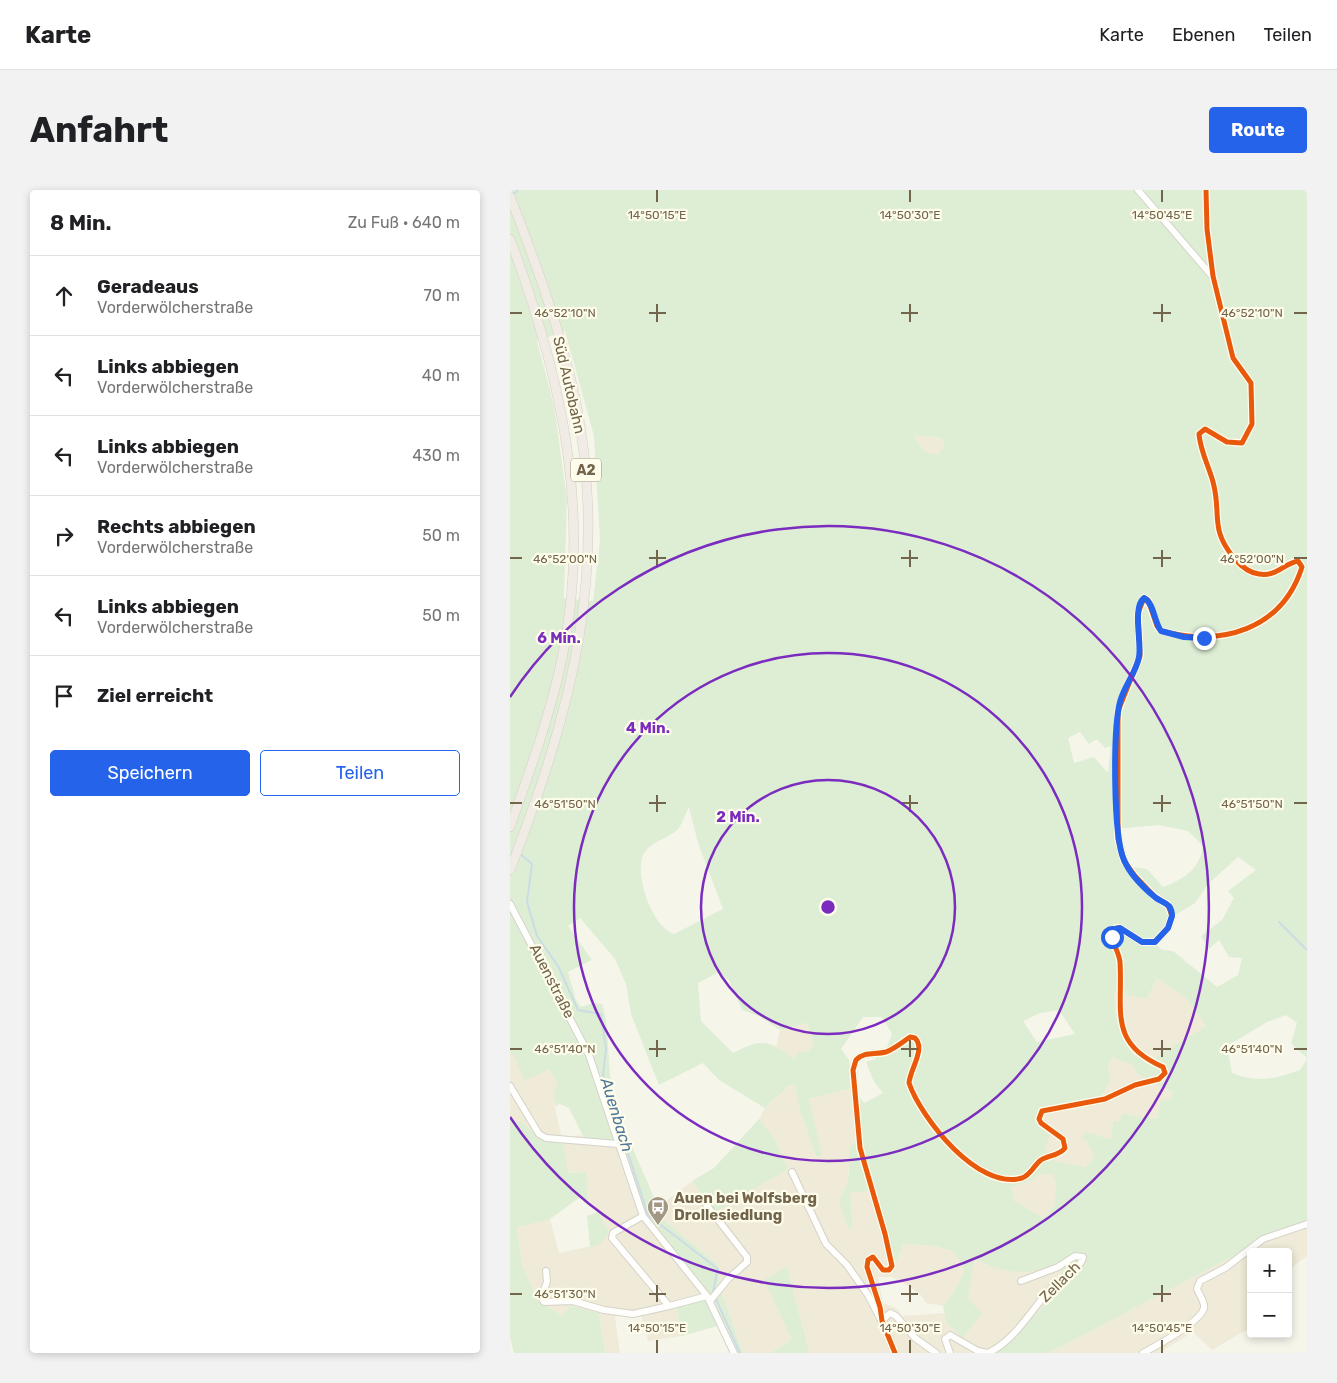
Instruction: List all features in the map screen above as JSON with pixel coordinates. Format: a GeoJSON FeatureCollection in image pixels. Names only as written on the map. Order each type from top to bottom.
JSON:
{"type":"FeatureCollection","features":[{"type":"Feature","properties":{"kind":"highway","name":"Süd Autobahn"},"geometry":{"type":"LineString","coordinates":[[510,196],[558,334],[574,396],[586,470],[588,547],[584,609],[573,677],[556,737],[510,870]]}},
{"type":"Feature","properties":{"kind":"highway","name":"Süd Autobahn"},"geometry":{"type":"LineString","coordinates":[[510,239],[544,339],[560,401],[571,474],[574,545],[565,642],[544,728],[510,827]]}},
{"type":"Feature","properties":{"kind":"street"},"geometry":{"type":"LineString","coordinates":[[1138,190],[1213,276]]}},
{"type":"Feature","properties":{"kind":"street"},"geometry":{"type":"LineString","coordinates":[[882,1321],[880,1307],[867,1267],[868,1260],[875,1258],[881,1268],[886,1271],[892,1266],[885,1234],[860,1148],[853,1070],[859,1056],[866,1053],[886,1052],[899,1046],[910,1037],[915,1038],[919,1042],[920,1049],[909,1083],[925,1116],[969,1163],[991,1174],[1009,1179],[1028,1175],[1039,1162],[1059,1154],[1065,1148],[1063,1139],[1039,1119],[1042,1111],[1105,1099],[1135,1085],[1159,1079],[1165,1073],[1163,1067],[1144,1059],[1128,1042],[1119,1012],[1120,962],[1111,932],[1116,928],[1120,928],[1142,942],[1155,942],[1168,928],[1172,916],[1168,905],[1155,897],[1124,861],[1118,839],[1116,727],[1121,699],[1137,667],[1140,656],[1138,613],[1141,600],[1144,598],[1149,602],[1155,621],[1161,631],[1190,637],[1212,637],[1232,634],[1261,622],[1282,605],[1289,596],[1302,566],[1300,562],[1296,561],[1277,572],[1266,575],[1250,571],[1239,564],[1224,546],[1217,528],[1214,484],[1199,434],[1205,430],[1227,442],[1242,443],[1250,431],[1252,410],[1250,380],[1239,369],[1233,358],[1213,276],[1207,229],[1206,190]]}},
{"type":"Feature","properties":{"kind":"street","name":"Auenstraße"},"geometry":{"type":"LineString","coordinates":[[510,904],[589,1055],[643,1216],[712,1298],[734,1353]]}},
{"type":"Feature","properties":{"kind":"street"},"geometry":{"type":"LineString","coordinates":[[510,1086],[539,1134],[546,1138],[618,1144]]}},
{"type":"Feature","properties":{"kind":"street"},"geometry":{"type":"LineString","coordinates":[[792,1172],[826,1244],[847,1265],[882,1321],[895,1353]]}},
{"type":"Feature","properties":{"kind":"street"},"geometry":{"type":"LineString","coordinates":[[546,1270],[547,1282],[541,1297],[547,1303],[573,1301],[604,1310],[633,1314],[712,1298],[728,1279],[747,1262],[747,1257],[705,1203]]}},
{"type":"Feature","properties":{"kind":"street"},"geometry":{"type":"LineString","coordinates":[[643,1216],[613,1233],[612,1238],[669,1306]]}},
{"type":"Feature","properties":{"kind":"street"},"geometry":{"type":"LineString","coordinates":[[1143,1353],[1190,1324],[1202,1311],[1203,1303],[1197,1289],[1200,1281],[1225,1268],[1263,1239],[1307,1224]]}},
{"type":"Feature","properties":{"kind":"street","name":"Zellach"},"geometry":{"type":"LineString","coordinates":[[950,1353],[945,1339],[950,1334],[978,1351],[987,1353],[1005,1342],[1051,1288],[1076,1267],[1082,1256],[1075,1256],[1058,1267],[1021,1281]]}},
{"type":"Feature","properties":{"kind":"street"},"geometry":{"type":"LineString","coordinates":[[882,1321],[890,1313],[896,1316],[915,1338],[936,1353]]}},
{"type":"Feature","properties":{"kind":"shaded area"},"geometry":{"type":"Polygon","coordinates":[[[915,435],[941,438],[945,446],[938,455],[925,452],[915,439],[915,435]]]}},
{"type":"Feature","properties":{"kind":"shaded area"},"geometry":{"type":"Polygon","coordinates":[[[1157,978],[1187,999],[1206,1026],[1154,1058],[1133,1055],[1121,1037],[1114,1010],[1114,992],[1147,999],[1157,978]]]}},
{"type":"Feature","properties":{"kind":"shaded area"},"geometry":{"type":"Polygon","coordinates":[[[807,1023],[814,1044],[808,1052],[794,1060],[776,1046],[780,1030],[807,1023]]]}},
{"type":"Feature","properties":{"kind":"shaded area"},"geometry":{"type":"Polygon","coordinates":[[[510,1054],[514,1054],[524,1078],[549,1069],[557,1082],[554,1103],[562,1139],[581,1135],[585,1140],[620,1139],[634,1184],[707,1291],[675,1302],[682,1336],[648,1341],[640,1311],[614,1310],[620,1353],[605,1353],[599,1313],[562,1316],[537,1300],[522,1264],[517,1226],[550,1219],[559,1253],[601,1244],[609,1232],[595,1206],[588,1200],[586,1172],[568,1173],[541,1138],[521,1122],[510,1122],[510,1054]]]}},
{"type":"Feature","properties":{"kind":"shaded area"},"geometry":{"type":"Polygon","coordinates":[[[1112,1057],[1133,1065],[1136,1073],[1173,1092],[1170,1099],[1159,1118],[1140,1117],[1122,1113],[1119,1122],[1113,1120],[1111,1140],[1087,1141],[1094,1158],[1087,1167],[1057,1162],[1045,1149],[1041,1124],[1036,1116],[1040,1106],[1070,1105],[1101,1097],[1111,1079],[1108,1067],[1112,1057]]]}},
{"type":"Feature","properties":{"kind":"shaded area"},"geometry":{"type":"Polygon","coordinates":[[[789,1085],[795,1086],[800,1111],[816,1156],[809,1099],[852,1088],[858,1141],[848,1170],[848,1181],[839,1200],[853,1228],[850,1193],[868,1191],[897,1260],[903,1244],[935,1246],[955,1252],[964,1271],[956,1289],[943,1306],[926,1303],[921,1295],[892,1277],[878,1277],[883,1303],[896,1308],[902,1316],[945,1313],[947,1323],[968,1299],[973,1259],[988,1265],[1061,1262],[1061,1276],[1041,1295],[1046,1304],[996,1353],[807,1353],[809,1349],[787,1267],[791,1341],[770,1353],[743,1353],[719,1285],[718,1265],[653,1211],[692,1181],[716,1211],[788,1169],[774,1138],[759,1119],[765,1108],[789,1085]]]}},
{"type":"Feature","properties":{"kind":"shaded area"},"geometry":{"type":"Polygon","coordinates":[[[1053,1173],[1056,1183],[1056,1205],[1044,1218],[1014,1202],[1012,1187],[1030,1181],[1039,1174],[1053,1173]]]}},
{"type":"Feature","properties":{"kind":"shaded area"},"geometry":{"type":"Polygon","coordinates":[[[1307,1220],[1307,1256],[1292,1267],[1292,1248],[1247,1248],[1247,1329],[1212,1350],[1193,1332],[1159,1353],[1049,1353],[1232,1257],[1266,1234],[1307,1220]]]}},
{"type":"Feature","properties":{"kind":"green space"},"geometry":{"type":"Polygon","coordinates":[[[510,190],[1307,190],[1307,1058],[1291,1043],[1297,1023],[1286,1015],[1267,1022],[1227,1046],[1232,1073],[1250,1078],[1274,1078],[1300,1070],[1307,1059],[1307,1220],[1266,1234],[1232,1257],[1049,1353],[996,1353],[1046,1304],[1041,1295],[1061,1276],[1061,1262],[1038,1270],[1018,1272],[997,1268],[974,1259],[968,1299],[982,1313],[963,1338],[947,1323],[943,1306],[956,1289],[964,1271],[955,1252],[935,1246],[903,1244],[897,1260],[893,1257],[886,1230],[868,1191],[850,1193],[853,1229],[848,1228],[839,1200],[848,1181],[850,1147],[858,1141],[854,1090],[864,1103],[883,1093],[874,1082],[866,1062],[876,1059],[871,1049],[886,1049],[892,1034],[882,1017],[863,1017],[841,1049],[849,1060],[852,1088],[809,1099],[822,1156],[816,1156],[800,1111],[795,1086],[789,1085],[765,1108],[719,1080],[703,1063],[659,1085],[631,1014],[626,984],[615,959],[580,918],[568,926],[592,960],[568,972],[576,1000],[581,1007],[593,1003],[602,1004],[605,1013],[614,1096],[625,1128],[658,1207],[653,1211],[718,1265],[719,1285],[743,1353],[737,1353],[725,1324],[682,1336],[675,1302],[707,1291],[646,1215],[620,1140],[585,1140],[569,1108],[560,1104],[555,1106],[554,1094],[557,1082],[549,1069],[524,1081],[514,1055],[510,1054],[510,190]],[[565,331],[537,341],[554,406],[567,499],[564,598],[593,601],[600,540],[594,436],[565,331]],[[915,435],[915,439],[925,452],[938,455],[945,446],[941,438],[915,435]],[[1080,732],[1068,738],[1074,763],[1094,757],[1108,773],[1111,746],[1105,748],[1097,739],[1089,744],[1080,732]],[[689,807],[682,823],[672,834],[654,843],[647,849],[641,862],[643,886],[652,911],[658,921],[674,934],[723,909],[698,843],[689,807]],[[1159,825],[1115,829],[1116,847],[1124,866],[1147,869],[1163,887],[1184,877],[1195,867],[1203,846],[1188,831],[1159,825]],[[1238,857],[1209,883],[1195,903],[1169,919],[1158,936],[1150,939],[1162,950],[1173,951],[1217,987],[1238,975],[1242,958],[1229,957],[1219,940],[1209,949],[1201,936],[1222,920],[1234,898],[1228,891],[1256,870],[1238,857]],[[717,973],[698,983],[701,1021],[733,1053],[751,1045],[765,1043],[771,1044],[794,1059],[799,1052],[808,1052],[814,1044],[807,1023],[780,1030],[761,1017],[742,1010],[729,980],[717,973]],[[1157,978],[1147,999],[1114,992],[1116,1018],[1121,1033],[1133,1055],[1154,1058],[1206,1026],[1187,999],[1157,978]],[[1059,1010],[1040,1013],[1023,1021],[1037,1042],[1075,1034],[1059,1010]],[[1112,1057],[1108,1067],[1111,1079],[1101,1097],[1070,1105],[1040,1107],[1037,1116],[1041,1124],[1050,1133],[1045,1149],[1057,1162],[1086,1167],[1094,1158],[1087,1141],[1081,1139],[1086,1132],[1111,1140],[1113,1120],[1119,1122],[1122,1113],[1158,1118],[1160,1102],[1170,1099],[1173,1092],[1136,1073],[1133,1065],[1112,1057]],[[1039,1174],[1030,1181],[1012,1187],[1014,1201],[1044,1218],[1055,1205],[1056,1183],[1053,1174],[1039,1174]]]}},
{"type":"Feature","properties":{"kind":"green space"},"geometry":{"type":"Polygon","coordinates":[[[759,1119],[774,1138],[788,1169],[716,1212],[692,1181],[714,1168],[759,1119]]]}},
{"type":"Feature","properties":{"kind":"green space"},"geometry":{"type":"Polygon","coordinates":[[[510,1122],[521,1122],[541,1138],[562,1139],[568,1173],[586,1172],[588,1200],[579,1198],[550,1219],[517,1227],[522,1264],[537,1300],[562,1316],[571,1306],[599,1313],[605,1353],[514,1353],[510,1338],[510,1122]]]}},
{"type":"Feature","properties":{"kind":"green space"},"geometry":{"type":"Polygon","coordinates":[[[598,1212],[609,1232],[601,1244],[590,1247],[587,1216],[598,1212]]]}},
{"type":"Feature","properties":{"kind":"green space"},"geometry":{"type":"Polygon","coordinates":[[[787,1267],[809,1350],[807,1353],[770,1353],[790,1341],[791,1337],[764,1280],[787,1267]]]}},
{"type":"Feature","properties":{"kind":"waterway"},"geometry":{"type":"LineString","coordinates":[[512,196],[518,190]]}},
{"type":"Feature","properties":{"kind":"waterway","name":"Auenbach"},"geometry":{"type":"LineString","coordinates":[[519,853],[532,864],[527,902],[537,936],[558,966],[578,1010],[601,1014],[606,1049],[603,1075],[648,1215],[718,1269],[713,1292]]}},
{"type":"Feature","properties":{"kind":"waterway"},"geometry":{"type":"LineString","coordinates":[[1279,922],[1307,950]]}},
{"type":"Feature","properties":{"kind":"waterway","name":"Auenbach"},"geometry":{"type":"LineString","coordinates":[[715,1297],[740,1353]]}},
{"type":"Feature","properties":{"kind":"cycle path"},"geometry":{"type":"LineString","coordinates":[[895,1353],[882,1321],[880,1307],[867,1267],[868,1260],[873,1257],[883,1270],[889,1270],[892,1266],[885,1234],[860,1148],[853,1070],[856,1060],[866,1054],[886,1052],[910,1037],[915,1038],[919,1048],[909,1083],[915,1098],[938,1132],[970,1163],[987,1174],[1005,1179],[1025,1177],[1041,1160],[1060,1153],[1065,1148],[1063,1139],[1041,1123],[1039,1119],[1042,1111],[1105,1099],[1135,1085],[1159,1079],[1165,1073],[1163,1067],[1145,1058],[1126,1036],[1120,1010],[1120,962],[1111,932],[1116,928],[1120,928],[1142,942],[1155,942],[1168,928],[1172,916],[1168,905],[1155,897],[1124,861],[1118,839],[1118,711],[1140,656],[1138,613],[1144,598],[1148,600],[1157,626],[1161,631],[1206,637],[1246,629],[1264,619],[1280,606],[1293,588],[1302,567],[1298,561],[1270,574],[1252,572],[1234,558],[1221,538],[1215,493],[1199,434],[1205,429],[1227,442],[1242,443],[1252,424],[1251,383],[1233,358],[1213,276],[1207,229],[1206,190]]}},
{"type":"Feature","properties":{"kind":"place","name":"Auen bei Wolfsberg Drollesiedlung"},"geometry":{"type":"Point","coordinates":[658,1226]}},
{"type":"Feature","properties":{"kind":"route"},"geometry":{"type":"LineString","coordinates":[[1112,937],[1112,930],[1120,928],[1142,942],[1155,942],[1168,928],[1172,916],[1168,905],[1155,897],[1124,861],[1118,839],[1116,727],[1121,699],[1137,667],[1140,656],[1138,613],[1141,600],[1144,598],[1148,600],[1157,626],[1161,631],[1184,637],[1204,638]]}}]}
